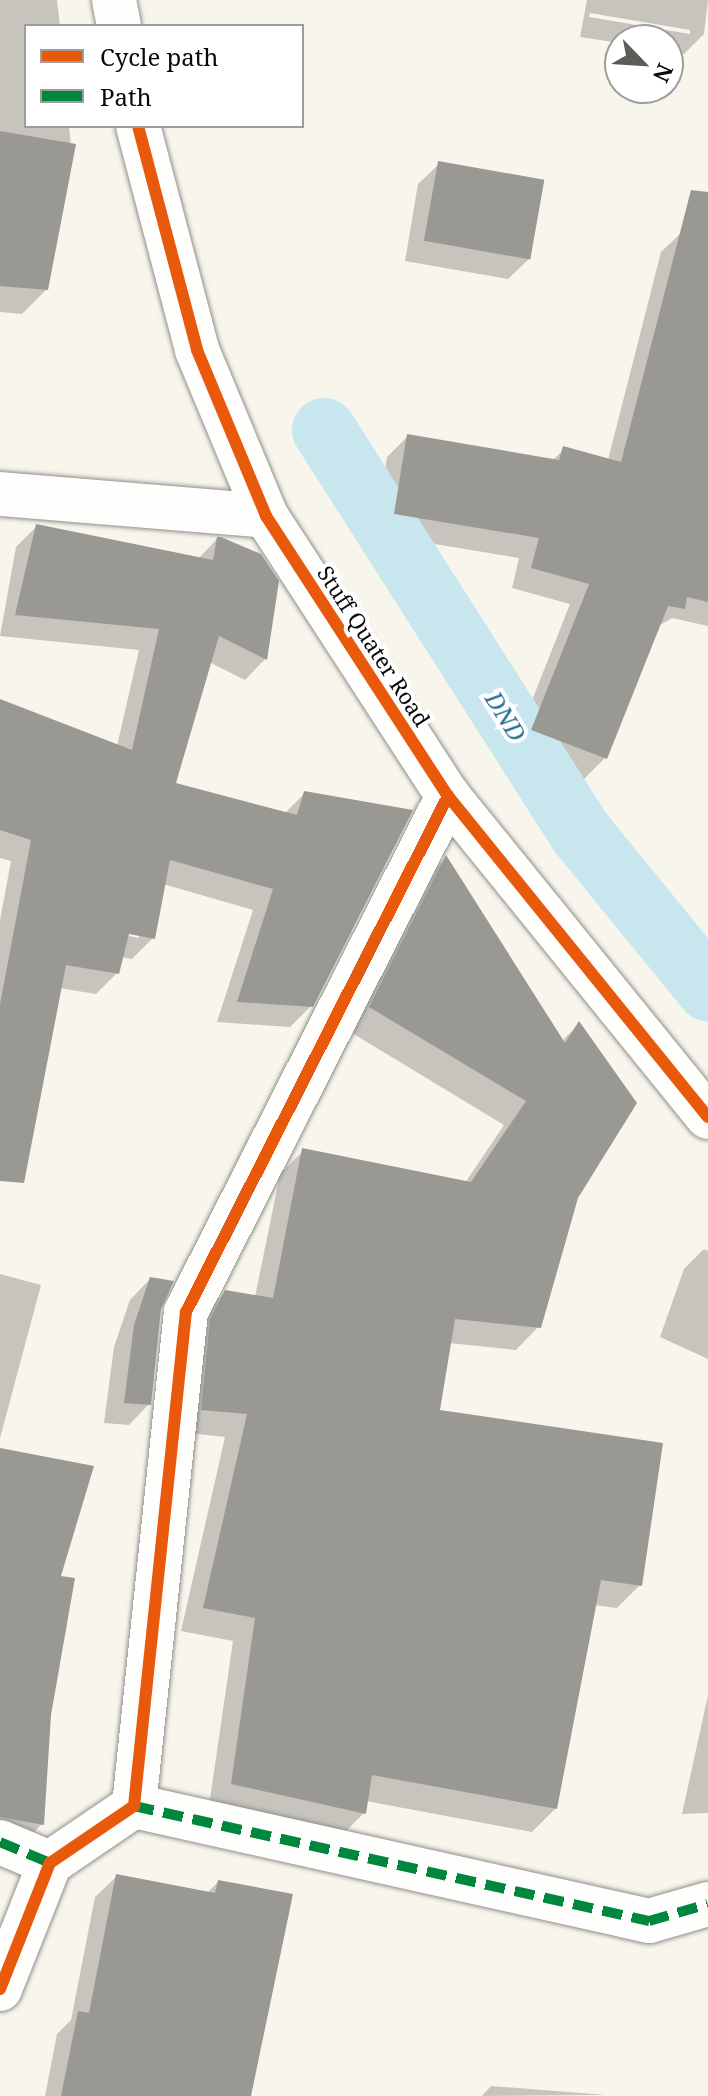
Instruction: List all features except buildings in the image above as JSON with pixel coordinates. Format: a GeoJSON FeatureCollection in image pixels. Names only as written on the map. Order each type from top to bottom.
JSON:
{"type":"FeatureCollection","features":[{"type":"Feature","properties":{"kind":"street"},"geometry":{"type":"LineString","coordinates":[[114,0],[119,24]]}},
{"type":"Feature","properties":{"kind":"street","name":"Stuff Quater Road"},"geometry":{"type":"LineString","coordinates":[[139,128],[197,350],[266,516],[448,796],[708,1117]]}},
{"type":"Feature","properties":{"kind":"street"},"geometry":{"type":"LineString","coordinates":[[0,494],[266,516]]}},
{"type":"Feature","properties":{"kind":"street"},"geometry":{"type":"LineString","coordinates":[[134,1806],[186,1312],[448,796]]}},
{"type":"Feature","properties":{"kind":"street"},"geometry":{"type":"LineString","coordinates":[[0,1989],[50,1863],[134,1806],[649,1921],[708,1904]]}},
{"type":"Feature","properties":{"kind":"street"},"geometry":{"type":"LineString","coordinates":[[0,1842],[50,1863]]}},
{"type":"Feature","properties":{"kind":"waterway","name":"DND"},"geometry":{"type":"LineString","coordinates":[[324,430],[580,832],[708,989]]}},
{"type":"Feature","properties":{"kind":"marked path"},"geometry":{"type":"LineString","coordinates":[[134,1806],[649,1921],[708,1904]]}},
{"type":"Feature","properties":{"kind":"marked path"},"geometry":{"type":"LineString","coordinates":[[0,1842],[50,1863]]}},
{"type":"Feature","properties":{"kind":"cycle path"},"geometry":{"type":"LineString","coordinates":[[139,128],[197,350],[266,516],[448,796],[708,1117]]}},
{"type":"Feature","properties":{"kind":"cycle path"},"geometry":{"type":"LineString","coordinates":[[0,1989],[50,1863],[134,1806],[186,1312],[448,796]]}}]}
